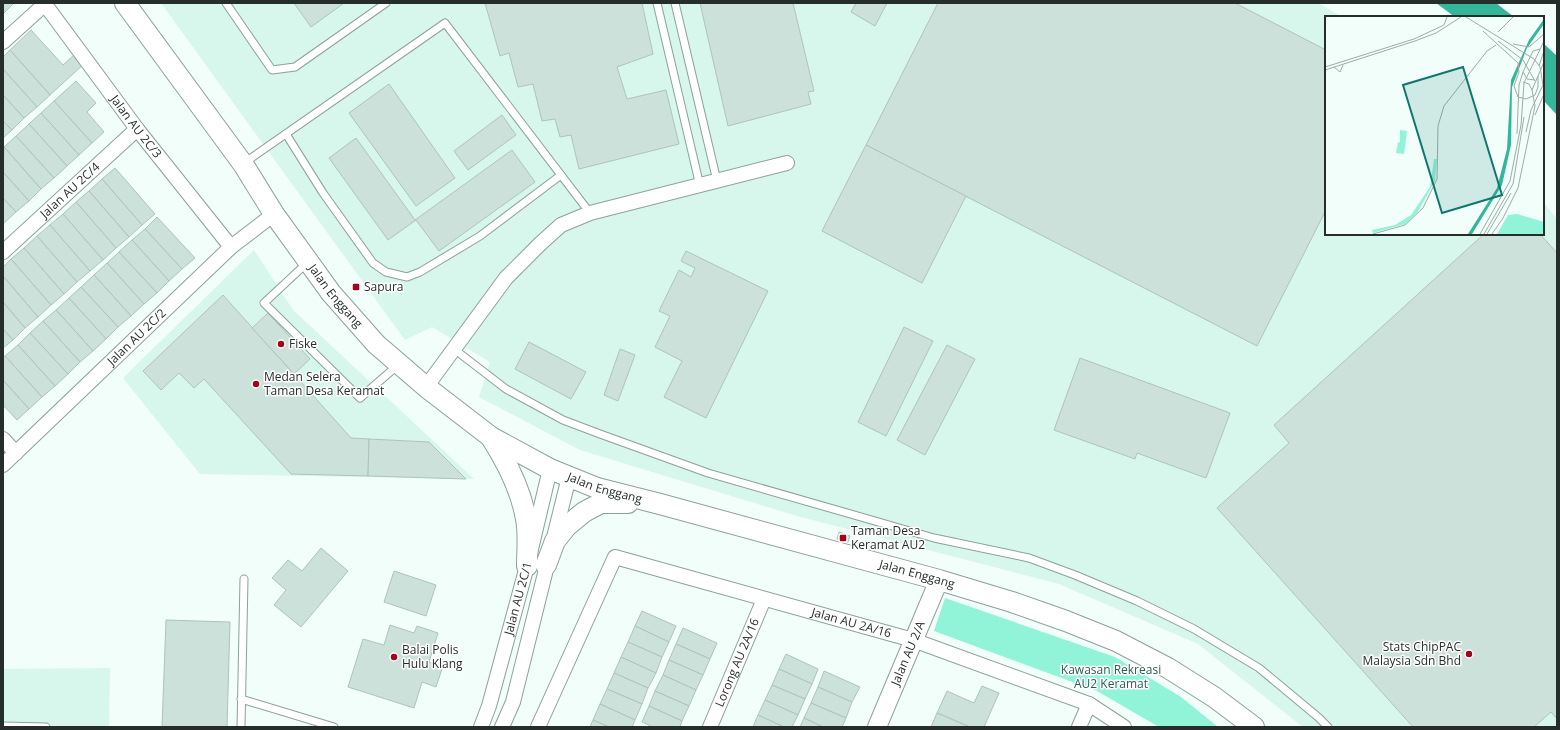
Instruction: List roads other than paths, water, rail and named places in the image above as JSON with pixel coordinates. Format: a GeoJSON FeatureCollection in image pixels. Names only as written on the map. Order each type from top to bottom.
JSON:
{"type":"FeatureCollection","features":[{"type":"Feature","properties":{"kind":"main road","name":"Jalan Enggang"},"geometry":{"type":"LineString","coordinates":[[125,3],[242,164],[274,214],[332,293],[376,344],[426,387],[491,437],[550,469],[597,488],[939,580],[1012,602],[1116,641],[1168,668],[1214,697],[1254,727]]}},
{"type":"Feature","properties":{"kind":"main road"},"geometry":{"type":"LineString","coordinates":[[491,437],[507,462],[516,485],[526,520],[527,566]]}},
{"type":"Feature","properties":{"kind":"main road"},"geometry":{"type":"LineString","coordinates":[[546,565],[556,541],[568,526],[584,512],[601,503],[660,504]]}},
{"type":"Feature","properties":{"kind":"street"},"geometry":{"type":"LineString","coordinates":[[3,42],[44,4]]}},
{"type":"Feature","properties":{"kind":"street","name":"Jalan AU 2C/3"},"geometry":{"type":"LineString","coordinates":[[44,4],[137,130],[231,247]]}},
{"type":"Feature","properties":{"kind":"street","name":"Jalan AU 2C/4"},"geometry":{"type":"LineString","coordinates":[[3,252],[137,130]]}},
{"type":"Feature","properties":{"kind":"street"},"geometry":{"type":"LineString","coordinates":[[426,387],[506,278],[541,242],[561,225],[590,213],[787,163]]}},
{"type":"Feature","properties":{"kind":"street","name":"Jalan AU 2C/2"},"geometry":{"type":"LineString","coordinates":[[3,465],[231,247],[274,214]]}},
{"type":"Feature","properties":{"kind":"street"},"geometry":{"type":"LineString","coordinates":[[3,439],[16,453]]}},
{"type":"Feature","properties":{"kind":"street","name":"Jalan AU 2C/1"},"geometry":{"type":"LineString","coordinates":[[481,727],[489,706],[527,566],[550,469]]}},
{"type":"Feature","properties":{"kind":"street","name":"Jalan AU 2C/1"},"geometry":{"type":"LineString","coordinates":[[502,727],[512,702],[569,477]]}},
{"type":"Feature","properties":{"kind":"street","name":"Jalan AU 2A/16"},"geometry":{"type":"LineString","coordinates":[[538,727],[615,556],[913,640],[1089,704],[1124,727]]}},
{"type":"Feature","properties":{"kind":"street","name":"Jalan AU 2/A"},"geometry":{"type":"LineString","coordinates":[[877,727],[939,580]]}},
{"type":"Feature","properties":{"kind":"street","name":"Lorong AU 2A/16"},"geometry":{"type":"LineString","coordinates":[[710,727],[764,599]]}},
{"type":"Feature","properties":{"kind":"street"},"geometry":{"type":"LineString","coordinates":[[1079,727],[1089,704]]}},
{"type":"Feature","properties":{"kind":"lane"},"geometry":{"type":"LineString","coordinates":[[226,3],[272,70],[295,67],[386,3]]}},
{"type":"Feature","properties":{"kind":"lane"},"geometry":{"type":"LineString","coordinates":[[657,3],[700,186]]}},
{"type":"Feature","properties":{"kind":"lane"},"geometry":{"type":"LineString","coordinates":[[675,3],[717,181]]}},
{"type":"Feature","properties":{"kind":"lane"},"geometry":{"type":"LineString","coordinates":[[242,164],[445,23],[590,213]]}},
{"type":"Feature","properties":{"kind":"lane"},"geometry":{"type":"LineString","coordinates":[[286,134],[323,193],[373,263],[386,272],[407,277],[420,272],[480,236],[561,175]]}},
{"type":"Feature","properties":{"kind":"lane"},"geometry":{"type":"LineString","coordinates":[[308,262],[264,303],[360,398],[399,364]]}},
{"type":"Feature","properties":{"kind":"lane"},"geometry":{"type":"LineString","coordinates":[[454,349],[506,389],[563,420],[600,434],[708,473],[912,532],[1029,558],[1137,600],[1194,629],[1259,668],[1328,727]]}},
{"type":"Feature","properties":{"kind":"lane"},"geometry":{"type":"LineString","coordinates":[[241,727],[244,579]]}},
{"type":"Feature","properties":{"kind":"lane"},"geometry":{"type":"LineString","coordinates":[[241,699],[334,727]]}},
{"type":"Feature","properties":{"kind":"lane"},"geometry":{"type":"LineString","coordinates":[[3,726],[46,727]]}},
{"type":"Feature","properties":{"kind":"place","name":"Sapura"},"geometry":{"type":"Point","coordinates":[356,287]}},
{"type":"Feature","properties":{"kind":"place","name":"Fiske"},"geometry":{"type":"Point","coordinates":[281,344]}},
{"type":"Feature","properties":{"kind":"place","name":"Medan Selera Taman Desa Keramat"},"geometry":{"type":"Point","coordinates":[256,384]}},
{"type":"Feature","properties":{"kind":"place","name":"Taman Desa Keramat AU2"},"geometry":{"type":"Point","coordinates":[843,538]}},
{"type":"Feature","properties":{"kind":"place","name":"Stats ChipPAC Malaysia Sdn Bhd"},"geometry":{"type":"Point","coordinates":[1469,654]}},
{"type":"Feature","properties":{"kind":"place","name":"Balai Polis Hulu Klang"},"geometry":{"type":"Point","coordinates":[394,657]}},
{"type":"Feature","properties":{"kind":"park label","name":"Kawasan Rekreasi AU2 Keramat"},"geometry":{"type":"Point","coordinates":[1111,677]}}]}
